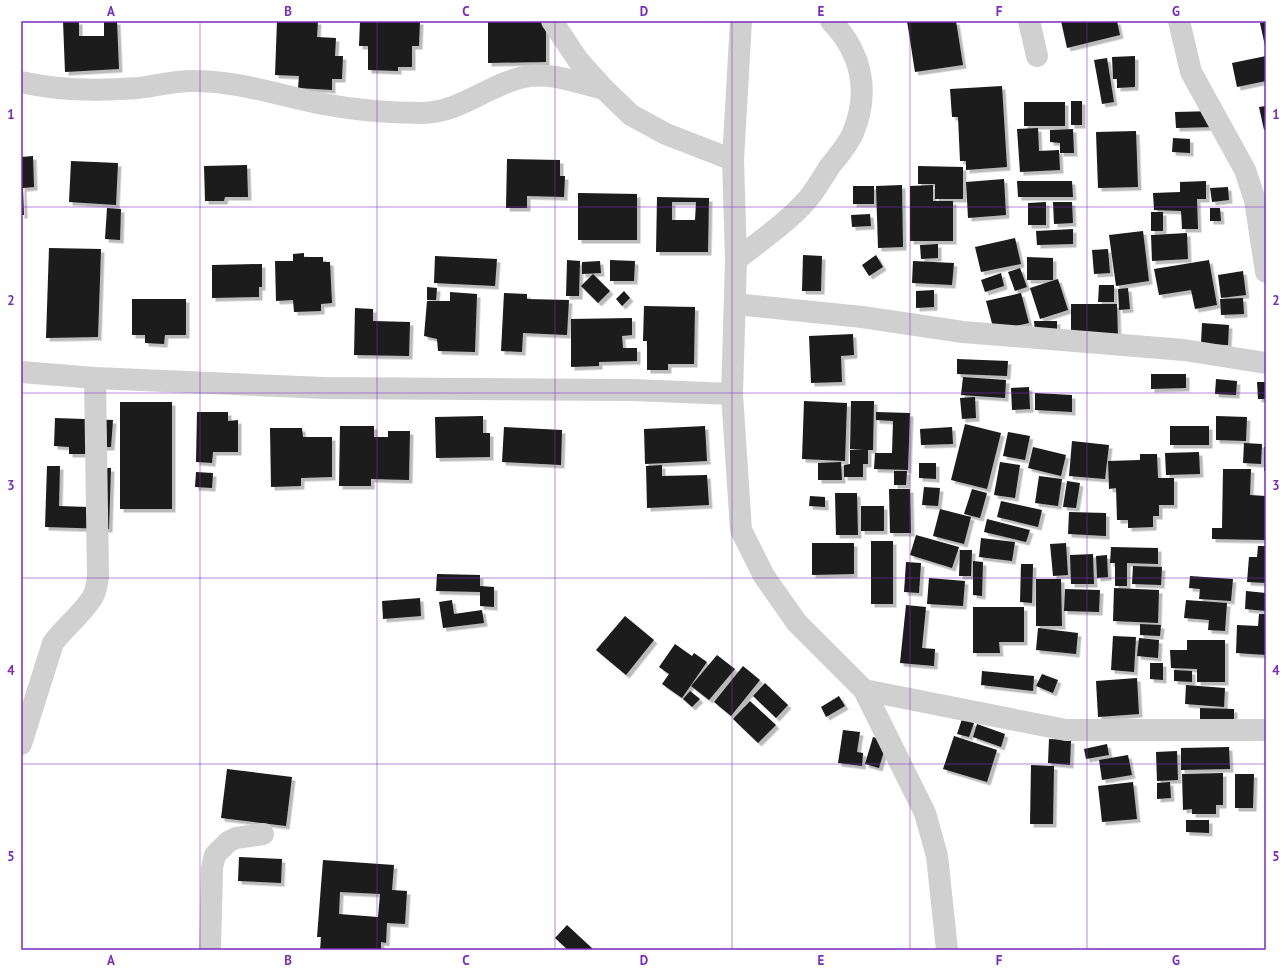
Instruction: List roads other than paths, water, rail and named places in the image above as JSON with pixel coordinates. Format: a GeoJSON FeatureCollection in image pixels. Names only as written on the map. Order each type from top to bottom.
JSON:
{"type":"FeatureCollection","features":[{"type":"Feature","properties":{"kind":"street"},"geometry":{"type":"LineString","coordinates":[[552,21],[578,60],[604,89],[631,115],[666,134],[733,160]]}},
{"type":"Feature","properties":{"kind":"street"},"geometry":{"type":"LineString","coordinates":[[741,21],[733,160],[736,260],[732,394],[740,530],[764,576],[797,623],[864,690],[925,813],[937,856],[947,950]]}},
{"type":"Feature","properties":{"kind":"street"},"geometry":{"type":"LineString","coordinates":[[736,260],[784,222],[808,199],[852,134],[861,103],[862,79],[852,48],[842,32],[831,21]]}},
{"type":"Feature","properties":{"kind":"street"},"geometry":{"type":"LineString","coordinates":[[1029,21],[1037,56]]}},
{"type":"Feature","properties":{"kind":"street"},"geometry":{"type":"LineString","coordinates":[[1179,21],[1191,72],[1245,170],[1255,200],[1266,272]]}},
{"type":"Feature","properties":{"kind":"street"},"geometry":{"type":"LineString","coordinates":[[21,82],[46,88],[92,90],[138,88],[194,81],[228,84],[324,104],[367,110],[423,113],[444,110],[465,104],[501,84],[525,76],[545,75],[604,89]]}},
{"type":"Feature","properties":{"kind":"street"},"geometry":{"type":"LineString","coordinates":[[735,304],[862,316],[963,332],[1184,350],[1266,363]]}},
{"type":"Feature","properties":{"kind":"street"},"geometry":{"type":"LineString","coordinates":[[21,372],[95,378],[324,388],[632,390],[732,394]]}},
{"type":"Feature","properties":{"kind":"street"},"geometry":{"type":"LineString","coordinates":[[21,744],[53,643],[63,629],[93,598],[96,589],[98,577],[95,378]]}},
{"type":"Feature","properties":{"kind":"street"},"geometry":{"type":"LineString","coordinates":[[864,690],[1066,730],[1266,730]]}},
{"type":"Feature","properties":{"kind":"street"},"geometry":{"type":"LineString","coordinates":[[210,950],[212,868],[215,855],[228,842],[236,838],[263,834]]}}]}
